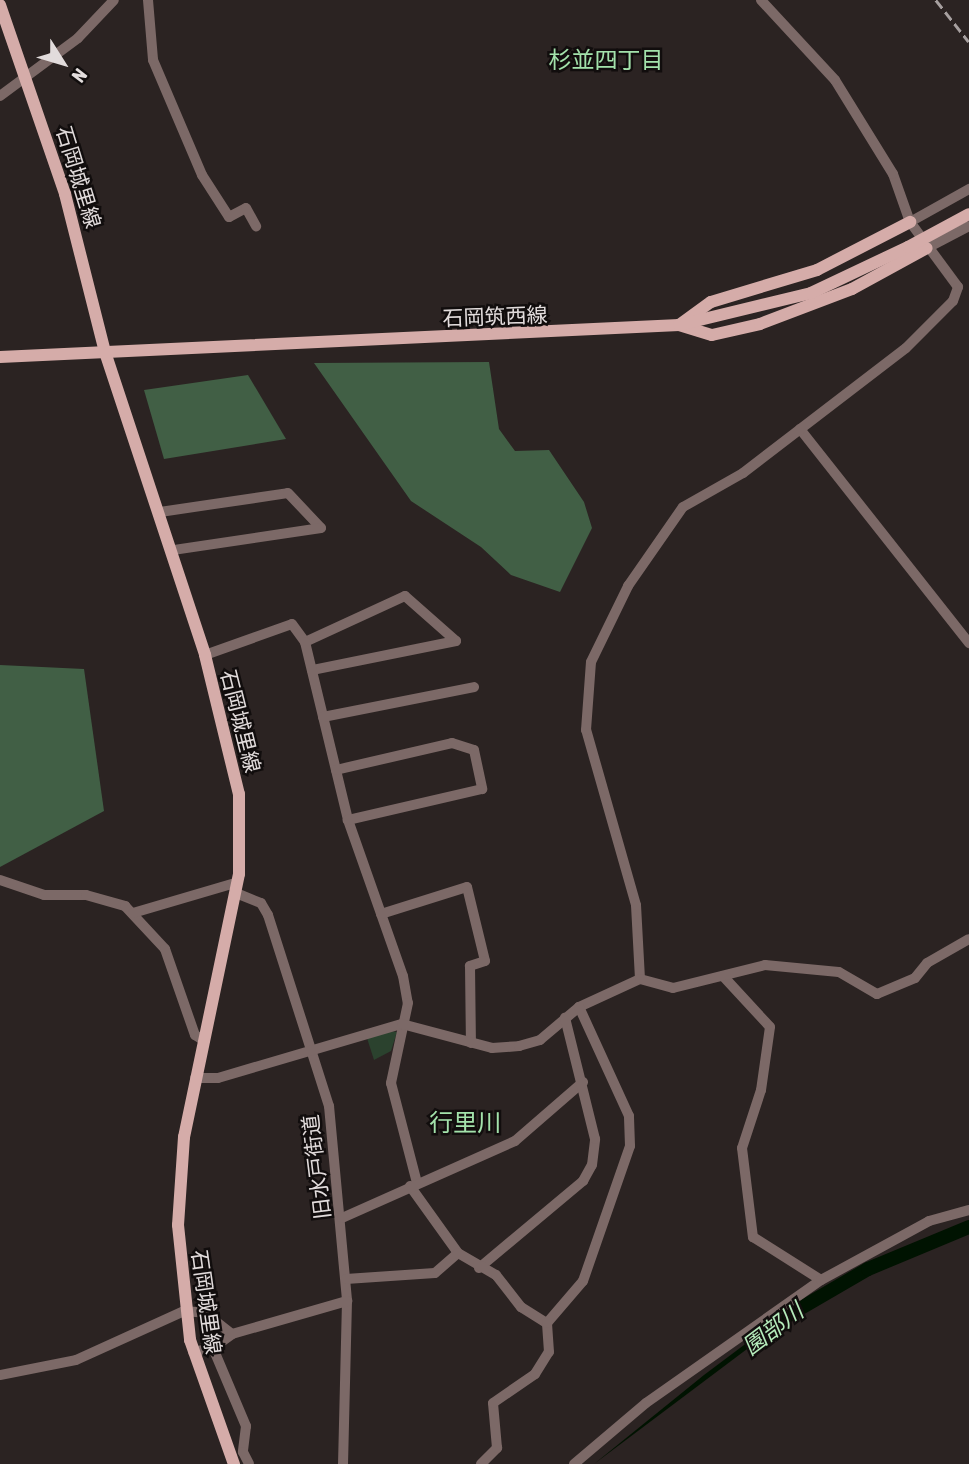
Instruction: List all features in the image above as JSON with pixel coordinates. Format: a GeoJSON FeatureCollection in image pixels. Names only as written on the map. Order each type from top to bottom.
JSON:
{"type":"FeatureCollection","features":[{"type":"Feature","properties":{"kind":"main road","name":"石岡城里線"},"geometry":{"type":"LineString","coordinates":[[0,5],[28,79],[69,207],[105,352],[173,550],[205,655],[239,794],[237,888],[195,1079],[179,1185],[184,1311],[193,1352],[234,1464]]}},
{"type":"Feature","properties":{"kind":"main road","name":"石岡筑西線"},"geometry":{"type":"LineString","coordinates":[[0,357],[679,325],[811,293],[908,247],[969,214]]}},
{"type":"Feature","properties":{"kind":"main road"},"geometry":{"type":"LineString","coordinates":[[679,325],[712,302],[817,270],[910,222]]}},
{"type":"Feature","properties":{"kind":"main road"},"geometry":{"type":"LineString","coordinates":[[679,325],[712,335],[760,324],[852,289],[928,248]]}},
{"type":"Feature","properties":{"kind":"street"},"geometry":{"type":"LineString","coordinates":[[0,96],[28,79],[114,0]]}},
{"type":"Feature","properties":{"kind":"street"},"geometry":{"type":"LineString","coordinates":[[148,0],[153,60],[202,175],[229,217],[246,208],[256,226]]}},
{"type":"Feature","properties":{"kind":"street"},"geometry":{"type":"LineString","coordinates":[[640,979],[636,905],[586,730],[591,662],[660,535],[683,507],[743,473],[906,348],[953,301],[955,276],[928,248],[910,222],[893,174],[835,80],[761,0]]}},
{"type":"Feature","properties":{"kind":"street"},"geometry":{"type":"LineString","coordinates":[[910,222],[969,189]]}},
{"type":"Feature","properties":{"kind":"street"},"geometry":{"type":"LineString","coordinates":[[928,248],[969,226]]}},
{"type":"Feature","properties":{"kind":"street"},"geometry":{"type":"LineString","coordinates":[[800,429],[969,643]]}},
{"type":"Feature","properties":{"kind":"street"},"geometry":{"type":"LineString","coordinates":[[160,512],[288,494],[321,528],[173,550]]}},
{"type":"Feature","properties":{"kind":"street"},"geometry":{"type":"LineString","coordinates":[[305,642],[405,596],[456,641],[312,670]]}},
{"type":"Feature","properties":{"kind":"street"},"geometry":{"type":"LineString","coordinates":[[205,655],[292,624],[305,642],[348,820],[404,980],[408,1003],[391,1083],[413,1185],[458,1253],[479,1268],[496,1275],[521,1307],[547,1323]]}},
{"type":"Feature","properties":{"kind":"street"},"geometry":{"type":"LineString","coordinates":[[323,717],[474,687]]}},
{"type":"Feature","properties":{"kind":"street"},"geometry":{"type":"LineString","coordinates":[[336,770],[452,743],[474,750],[482,789],[348,820]]}},
{"type":"Feature","properties":{"kind":"street"},"geometry":{"type":"LineString","coordinates":[[0,880],[44,895],[86,895],[133,913],[165,950],[195,1035],[203,1040]]}},
{"type":"Feature","properties":{"kind":"street"},"geometry":{"type":"LineString","coordinates":[[381,914],[467,887],[485,961],[470,966],[471,1043]]}},
{"type":"Feature","properties":{"kind":"street"},"geometry":{"type":"LineString","coordinates":[[133,913],[237,888]]}},
{"type":"Feature","properties":{"kind":"street","name":"旧水戸街道"},"geometry":{"type":"LineString","coordinates":[[237,888],[261,902],[268,915],[329,1106],[342,1218],[347,1301],[343,1464]]}},
{"type":"Feature","properties":{"kind":"street"},"geometry":{"type":"LineString","coordinates":[[195,1079],[218,1079],[402,1024],[471,1043],[519,1046],[540,1040],[579,1007],[640,979],[673,988],[765,965],[839,972],[877,994],[915,978],[928,963],[969,939]]}},
{"type":"Feature","properties":{"kind":"street"},"geometry":{"type":"LineString","coordinates":[[723,976],[770,1027],[761,1090],[741,1148],[753,1237],[821,1280]]}},
{"type":"Feature","properties":{"kind":"street"},"geometry":{"type":"LineString","coordinates":[[481,1464],[497,1448],[494,1403],[534,1374],[549,1352],[547,1323],[583,1281],[631,1146],[629,1116],[579,1007]]}},
{"type":"Feature","properties":{"kind":"street"},"geometry":{"type":"LineString","coordinates":[[479,1268],[583,1181],[592,1165],[594,1139],[583,1082],[565,1018]]}},
{"type":"Feature","properties":{"kind":"street"},"geometry":{"type":"LineString","coordinates":[[342,1218],[515,1141],[583,1082]]}},
{"type":"Feature","properties":{"kind":"street"},"geometry":{"type":"LineString","coordinates":[[574,1464],[646,1403],[821,1280],[929,1221],[969,1210]]}},
{"type":"Feature","properties":{"kind":"street"},"geometry":{"type":"LineString","coordinates":[[346,1279],[435,1273],[458,1253]]}},
{"type":"Feature","properties":{"kind":"street"},"geometry":{"type":"LineString","coordinates":[[193,1352],[213,1348],[232,1334],[347,1301]]}},
{"type":"Feature","properties":{"kind":"street"},"geometry":{"type":"LineString","coordinates":[[0,1375],[76,1360],[184,1311],[205,1313],[232,1334]]}},
{"type":"Feature","properties":{"kind":"street"},"geometry":{"type":"LineString","coordinates":[[213,1348],[246,1426],[243,1452],[249,1464]]}},
{"type":"Feature","properties":{"kind":"shaded area"},"geometry":{"type":"Polygon","coordinates":[[[383,1030],[397,1032],[391,1051],[374,1060],[366,1035],[383,1030]]]}},
{"type":"Feature","properties":{"kind":"green space"},"geometry":{"type":"Polygon","coordinates":[[[489,362],[499,429],[515,451],[549,450],[584,502],[592,528],[560,592],[511,575],[481,547],[411,501],[314,363],[489,362]]]}},
{"type":"Feature","properties":{"kind":"green space"},"geometry":{"type":"Polygon","coordinates":[[[248,375],[286,439],[164,459],[144,390],[248,375]]]}},
{"type":"Feature","properties":{"kind":"green space"},"geometry":{"type":"Polygon","coordinates":[[[0,665],[84,669],[104,811],[0,867],[0,665]]]}},
{"type":"Feature","properties":{"kind":"water"},"geometry":{"type":"Polygon","coordinates":[[[796,1306],[799,1310],[594,1464],[704,1375],[796,1306]]]}},
{"type":"Feature","properties":{"kind":"waterway","name":"園部川"},"geometry":{"type":"LineString","coordinates":[[782,1319],[868,1269],[969,1227]]}},
{"type":"Feature","properties":{"kind":"railway"},"geometry":{"type":"LineString","coordinates":[[936,0],[969,42]]}},
{"type":"Feature","properties":{"kind":"district","name":"杉並四丁目"},"geometry":{"type":"Point","coordinates":[606,60]}},
{"type":"Feature","properties":{"kind":"district","name":"行里川"},"geometry":{"type":"Point","coordinates":[465,1123]}}]}
